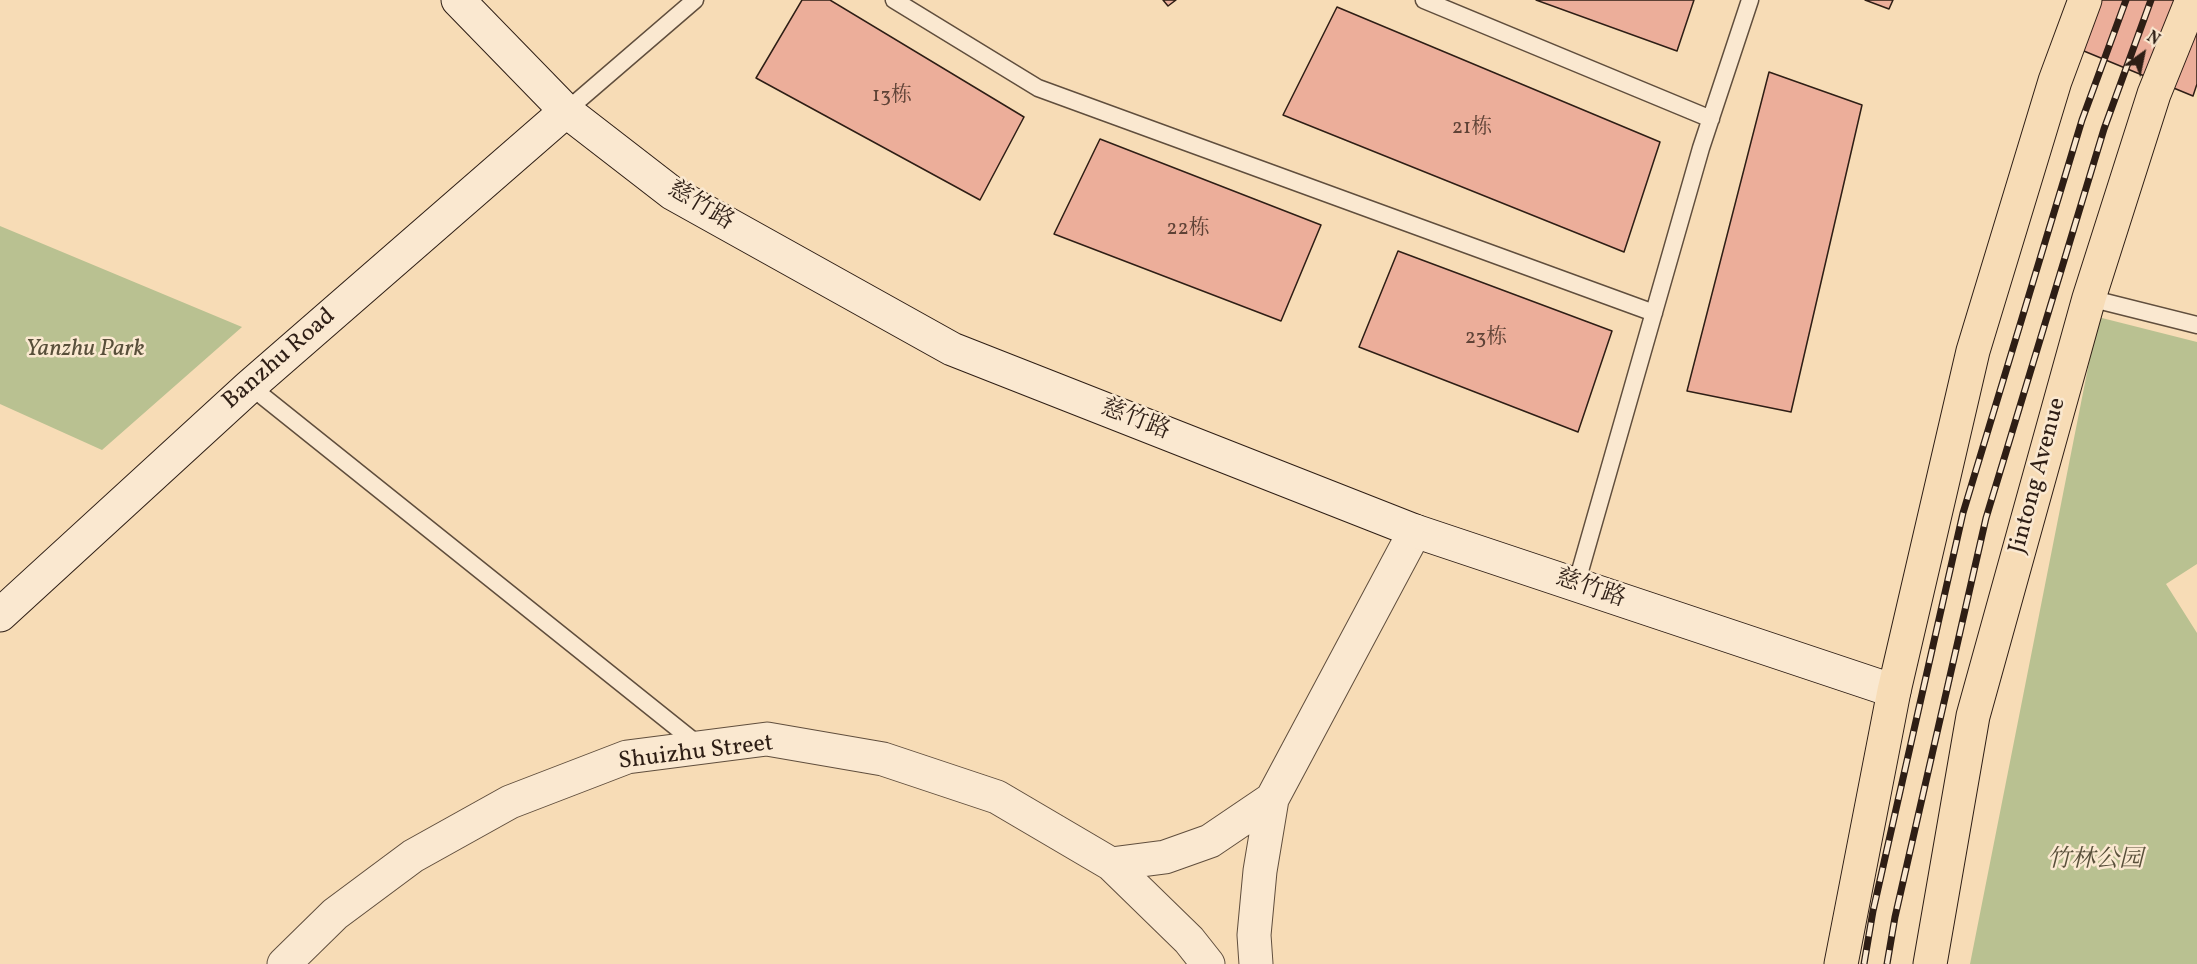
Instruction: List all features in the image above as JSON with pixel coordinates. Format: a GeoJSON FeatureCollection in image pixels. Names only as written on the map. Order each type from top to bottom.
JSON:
{"type":"FeatureCollection","features":[{"type":"Feature","properties":{"kind":"main road"},"geometry":{"type":"LineString","coordinates":[[1841,964],[1894,691],[1973,351],[2055,81],[2085,0]]}},
{"type":"Feature","properties":{"kind":"main road","name":"Jintong Avenue"},"geometry":{"type":"LineString","coordinates":[[1930,964],[1973,716],[2089,298],[2154,94],[2192,0]]}},
{"type":"Feature","properties":{"kind":"street","name":"慈竹路"},"geometry":{"type":"LineString","coordinates":[[458,0],[566,111],[672,193],[952,349],[1415,531],[1894,691]]}},
{"type":"Feature","properties":{"kind":"street","name":"Banzhu Road"},"geometry":{"type":"LineString","coordinates":[[0,615],[250,386],[566,111]]}},
{"type":"Feature","properties":{"kind":"street"},"geometry":{"type":"LineString","coordinates":[[1256,964],[1254,935],[1260,871],[1272,799],[1415,531]]}},
{"type":"Feature","properties":{"kind":"street","name":"Shuizhu Street"},"geometry":{"type":"LineString","coordinates":[[284,964],[335,914],[413,856],[510,802],[627,758],[767,740],[883,759],[997,797],[1111,864],[1189,940],[1208,964]]}},
{"type":"Feature","properties":{"kind":"street"},"geometry":{"type":"LineString","coordinates":[[1111,864],[1166,857],[1210,841],[1272,799]]}},
{"type":"Feature","properties":{"kind":"lane"},"geometry":{"type":"LineString","coordinates":[[566,111],[694,0]]}},
{"type":"Feature","properties":{"kind":"lane"},"geometry":{"type":"LineString","coordinates":[[894,0],[1038,88],[1654,313]]}},
{"type":"Feature","properties":{"kind":"lane"},"geometry":{"type":"LineString","coordinates":[[1424,0],[1711,119]]}},
{"type":"Feature","properties":{"kind":"lane"},"geometry":{"type":"LineString","coordinates":[[1576,585],[1711,119],[1750,0]]}},
{"type":"Feature","properties":{"kind":"lane"},"geometry":{"type":"LineString","coordinates":[[2089,298],[2197,326]]}},
{"type":"Feature","properties":{"kind":"lane"},"geometry":{"type":"LineString","coordinates":[[250,386],[702,748]]}},
{"type":"Feature","properties":{"kind":"green space","name":"Yanzhu Park"},"geometry":{"type":"Polygon","coordinates":[[[0,226],[242,327],[102,450],[0,404],[0,226]]]}},
{"type":"Feature","properties":{"kind":"green space","name":"竹林公园"},"geometry":{"type":"Polygon","coordinates":[[[2098,317],[2197,342],[2197,564],[2166,584],[2197,633],[2197,964],[1970,964],[2098,317]]]}},
{"type":"Feature","properties":{"kind":"building"},"geometry":{"type":"Polygon","coordinates":[[[802,0],[830,0],[1024,117],[980,200],[756,78],[802,0]]]}},
{"type":"Feature","properties":{"kind":"building"},"geometry":{"type":"Polygon","coordinates":[[[1163,0],[1176,0],[1168,6],[1163,0]]]}},
{"type":"Feature","properties":{"kind":"building"},"geometry":{"type":"Polygon","coordinates":[[[1536,0],[1694,0],[1677,51],[1536,0]]]}},
{"type":"Feature","properties":{"kind":"building"},"geometry":{"type":"Polygon","coordinates":[[[1865,0],[1893,0],[1889,9],[1865,0]]]}},
{"type":"Feature","properties":{"kind":"building"},"geometry":{"type":"Polygon","coordinates":[[[2099,0],[2197,0],[2197,84],[2193,96],[2079,49],[2099,0]]]}},
{"type":"Feature","properties":{"kind":"building"},"geometry":{"type":"Polygon","coordinates":[[[1337,7],[1660,142],[1624,252],[1283,115],[1337,7]]]}},
{"type":"Feature","properties":{"kind":"building"},"geometry":{"type":"Polygon","coordinates":[[[1769,72],[1862,105],[1791,412],[1687,391],[1769,72]]]}},
{"type":"Feature","properties":{"kind":"building"},"geometry":{"type":"Polygon","coordinates":[[[1100,139],[1321,225],[1281,321],[1054,234],[1100,139]]]}},
{"type":"Feature","properties":{"kind":"building"},"geometry":{"type":"Polygon","coordinates":[[[1398,251],[1612,331],[1578,432],[1359,347],[1398,251]]]}},
{"type":"Feature","properties":{"kind":"railway"},"geometry":{"type":"LineString","coordinates":[[1864,964],[1873,911],[1963,513],[2082,120],[2126,0]]}},
{"type":"Feature","properties":{"kind":"railway"},"geometry":{"type":"LineString","coordinates":[[1887,964],[1895,917],[1986,518],[2104,129],[2151,0]]}}]}
